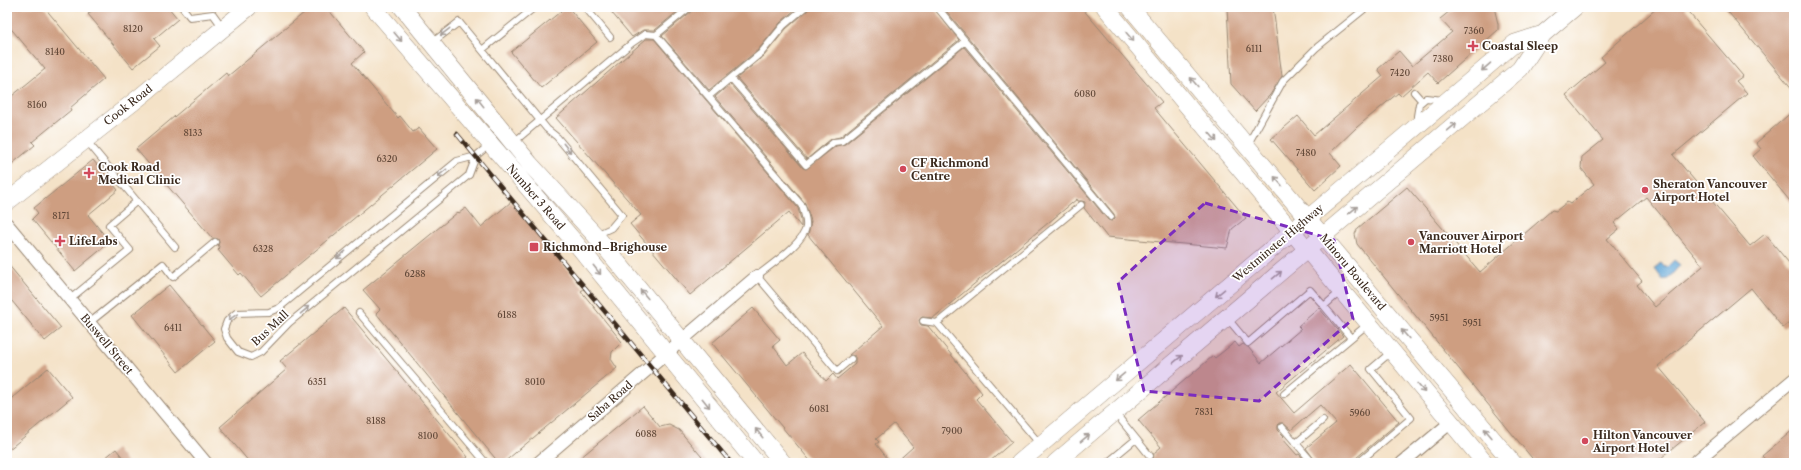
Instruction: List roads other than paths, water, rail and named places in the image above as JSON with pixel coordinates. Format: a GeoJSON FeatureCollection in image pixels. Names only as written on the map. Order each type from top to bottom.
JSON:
{"type":"FeatureCollection","features":[{"type":"Feature","properties":{"kind":"main road","name":"Cook Road"},"geometry":{"type":"LineString","coordinates":[[7,202],[141,96],[249,7]]}},
{"type":"Feature","properties":{"kind":"main road","name":"Number 3 Road"},"geometry":{"type":"LineString","coordinates":[[373,7],[595,235],[784,463]]}},
{"type":"Feature","properties":{"kind":"main road","name":"Number 3 Road"},"geometry":{"type":"LineString","coordinates":[[402,7],[432,44],[500,139],[548,211],[756,463]]}},
{"type":"Feature","properties":{"kind":"main road","name":"Minoru Boulevard"},"geometry":{"type":"LineString","coordinates":[[1105,7],[1485,463]]}},
{"type":"Feature","properties":{"kind":"main road","name":"Minoru Boulevard"},"geometry":{"type":"LineString","coordinates":[[1130,7],[1309,218],[1513,463]]}},
{"type":"Feature","properties":{"kind":"main road","name":"Westminster Highway"},"geometry":{"type":"LineString","coordinates":[[1055,463],[1520,69],[1543,34],[1575,7]]}},
{"type":"Feature","properties":{"kind":"main road","name":"Westminster Highway"},"geometry":{"type":"LineString","coordinates":[[1019,463],[1514,43],[1543,34]]}},
{"type":"Feature","properties":{"kind":"street","name":"Buswell Street"},"geometry":{"type":"LineString","coordinates":[[7,224],[206,463]]}},
{"type":"Feature","properties":{"kind":"street","name":"Saba Road"},"geometry":{"type":"LineString","coordinates":[[538,463],[757,276]]}},
{"type":"Feature","properties":{"kind":"street"},"geometry":{"type":"LineString","coordinates":[[1694,463],[1794,379]]}},
{"type":"Feature","properties":{"kind":"street"},"geometry":{"type":"LineString","coordinates":[[1402,463],[1450,422]]}},
{"type":"Feature","properties":{"kind":"lane"},"geometry":{"type":"LineString","coordinates":[[182,7],[190,17],[213,14]]}},
{"type":"Feature","properties":{"kind":"lane"},"geometry":{"type":"LineString","coordinates":[[211,7],[213,14],[223,28]]}},
{"type":"Feature","properties":{"kind":"lane"},"geometry":{"type":"LineString","coordinates":[[482,50],[535,7]]}},
{"type":"Feature","properties":{"kind":"lane"},"geometry":{"type":"LineString","coordinates":[[585,7],[610,37]]}},
{"type":"Feature","properties":{"kind":"lane"},"geometry":{"type":"LineString","coordinates":[[690,7],[656,35],[802,206],[806,216],[806,228],[800,239],[757,276],[837,371],[851,359]]}},
{"type":"Feature","properties":{"kind":"lane"},"geometry":{"type":"LineString","coordinates":[[709,96],[761,53],[783,26],[805,7]]}},
{"type":"Feature","properties":{"kind":"lane"},"geometry":{"type":"LineString","coordinates":[[937,7],[1111,217]]}},
{"type":"Feature","properties":{"kind":"lane"},"geometry":{"type":"LineString","coordinates":[[1248,146],[1283,81],[1316,48],[1367,7]]}},
{"type":"Feature","properties":{"kind":"lane"},"geometry":{"type":"LineString","coordinates":[[432,44],[459,22],[540,120],[557,137],[622,215],[611,228],[595,235]]}},
{"type":"Feature","properties":{"kind":"lane","name":"Bus Mall"},"geometry":{"type":"LineString","coordinates":[[476,156],[469,175],[289,323],[261,352],[251,357],[238,352],[227,338],[224,329],[227,321],[236,313],[269,312],[279,308],[457,161],[476,156],[500,139],[540,120],[632,43],[645,34],[656,35]]}},
{"type":"Feature","properties":{"kind":"lane"},"geometry":{"type":"LineString","coordinates":[[731,78],[806,165],[834,142],[842,141],[965,41]]}},
{"type":"Feature","properties":{"kind":"lane"},"geometry":{"type":"LineString","coordinates":[[1414,92],[1422,101]]}},
{"type":"Feature","properties":{"kind":"lane"},"geometry":{"type":"LineString","coordinates":[[1420,124],[1417,116],[1419,104],[1422,101],[1426,98],[1438,98],[1446,101]]}},
{"type":"Feature","properties":{"kind":"lane"},"geometry":{"type":"LineString","coordinates":[[85,139],[175,247]]}},
{"type":"Feature","properties":{"kind":"lane"},"geometry":{"type":"LineString","coordinates":[[70,299],[130,250],[109,225],[137,201]]}},
{"type":"Feature","properties":{"kind":"lane"},"geometry":{"type":"LineString","coordinates":[[937,323],[1081,205]]}},
{"type":"Feature","properties":{"kind":"lane"},"geometry":{"type":"LineString","coordinates":[[89,323],[163,264],[173,277],[215,242]]}},
{"type":"Feature","properties":{"kind":"lane"},"geometry":{"type":"LineString","coordinates":[[1226,318],[1248,343],[1310,290],[1351,338]]}},
{"type":"Feature","properties":{"kind":"lane"},"geometry":{"type":"LineString","coordinates":[[1324,306],[1341,291]]}},
{"type":"Feature","properties":{"kind":"lane"},"geometry":{"type":"LineString","coordinates":[[359,313],[486,463]]}},
{"type":"Feature","properties":{"kind":"lane"},"geometry":{"type":"LineString","coordinates":[[923,321],[937,323],[1040,444]]}},
{"type":"Feature","properties":{"kind":"lane"},"geometry":{"type":"LineString","coordinates":[[1284,394],[1368,324]]}},
{"type":"Feature","properties":{"kind":"lane"},"geometry":{"type":"LineString","coordinates":[[1358,463],[1411,418],[1371,369],[1391,352]]}},
{"type":"Feature","properties":{"kind":"lane"},"geometry":{"type":"LineString","coordinates":[[1115,413],[1150,456]]}},
{"type":"Feature","properties":{"kind":"lane"},"geometry":{"type":"LineString","coordinates":[[1296,443],[1323,420]]}},
{"type":"Feature","properties":{"kind":"lane"},"geometry":{"type":"LineString","coordinates":[[1282,427],[1313,463]]}},
{"type":"Feature","properties":{"kind":"lane"},"geometry":{"type":"LineString","coordinates":[[1107,463],[1136,439]]}},
{"type":"Feature","properties":{"kind":"water"},"geometry":{"type":"Polygon","coordinates":[[[1674,260],[1680,265],[1668,279],[1663,280],[1655,269],[1660,263],[1667,267],[1674,260]]]}},
{"type":"Feature","properties":{"kind":"railway"},"geometry":{"type":"LineString","coordinates":[[457,134],[731,463]]}},
{"type":"Feature","properties":{"kind":"place","name":"Coastal Sleep"},"geometry":{"type":"Point","coordinates":[1473,46]}},
{"type":"Feature","properties":{"kind":"place","name":"CF Richmond Centre"},"geometry":{"type":"Point","coordinates":[903,169]}},
{"type":"Feature","properties":{"kind":"place","name":"Cook Road Medical Clinic"},"geometry":{"type":"Point","coordinates":[89,173]}},
{"type":"Feature","properties":{"kind":"place","name":"Sheraton Vancouver Airport Hotel"},"geometry":{"type":"Point","coordinates":[1645,190]}},
{"type":"Feature","properties":{"kind":"place","name":"LifeLabs"},"geometry":{"type":"Point","coordinates":[60,241]}},
{"type":"Feature","properties":{"kind":"place","name":"Vancouver Airport Marriott Hotel"},"geometry":{"type":"Point","coordinates":[1411,242]}},
{"type":"Feature","properties":{"kind":"place","name":"Richmond–Brighouse"},"geometry":{"type":"Point","coordinates":[534,247]}},
{"type":"Feature","properties":{"kind":"place","name":"Hilton Vancouver Airport Hotel"},"geometry":{"type":"Point","coordinates":[1585,441]}}]}
